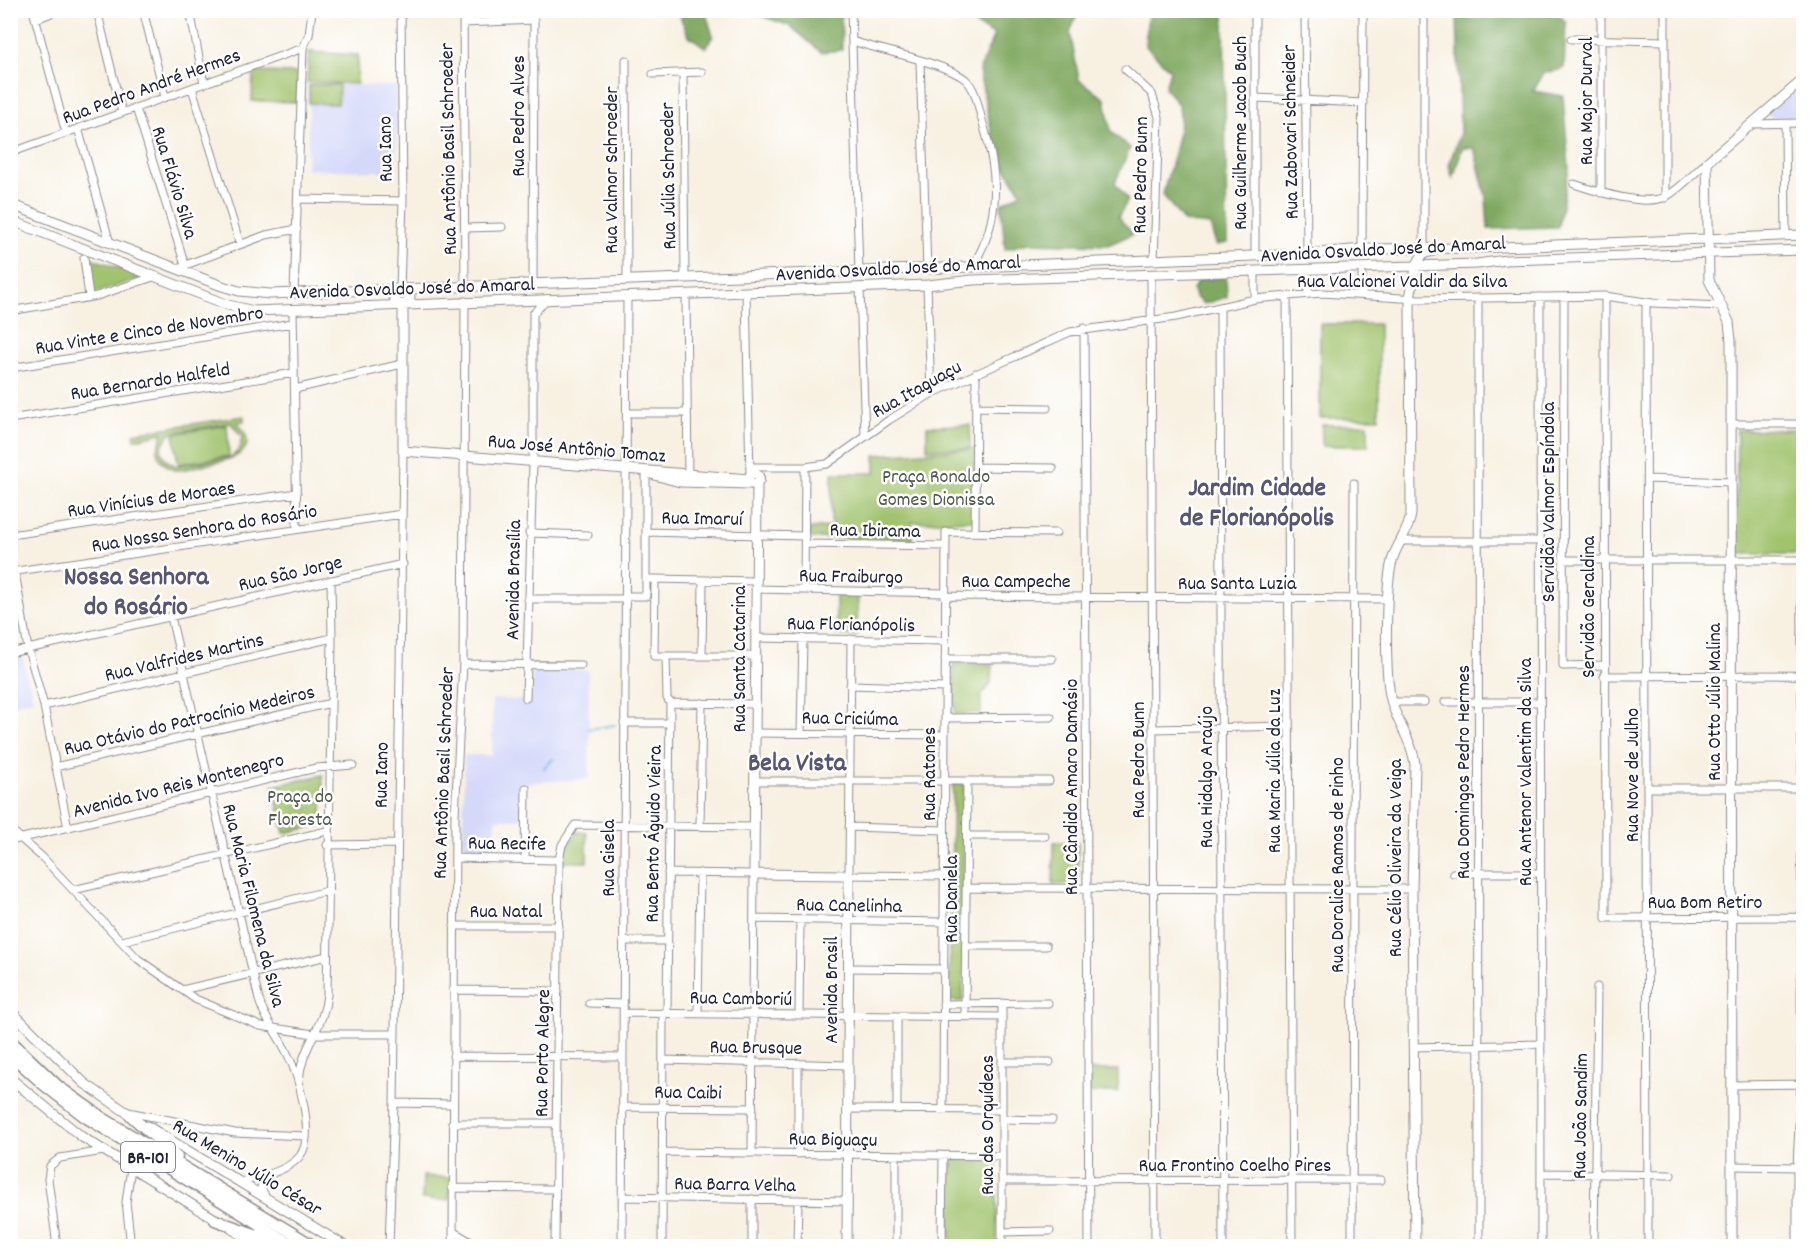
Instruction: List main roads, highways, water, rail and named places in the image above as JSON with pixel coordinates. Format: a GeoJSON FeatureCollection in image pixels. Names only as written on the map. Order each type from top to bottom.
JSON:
{"type":"FeatureCollection","features":[{"type":"Feature","properties":{"kind":"highway","name":"BR-101"},"geometry":{"type":"LineString","coordinates":[[10,1040],[43,1072],[77,1100],[314,1246]]}},
{"type":"Feature","properties":{"kind":"highway","name":"BR-101"},"geometry":{"type":"LineString","coordinates":[[10,1053],[44,1085],[85,1117],[292,1246]]}},
{"type":"Feature","properties":{"kind":"highway"},"geometry":{"type":"LineString","coordinates":[[130,1116],[197,1176]]}},
{"type":"Feature","properties":{"kind":"highway"},"geometry":{"type":"LineString","coordinates":[[215,1220],[292,1246]]}},
{"type":"Feature","properties":{"kind":"main road","name":"Rua Otto Júlio Malina"},"geometry":{"type":"LineString","coordinates":[[1732,1246],[1731,333],[1727,317],[1709,280],[1707,162],[1803,79]]}},
{"type":"Feature","properties":{"kind":"main road","name":"Avenida Osvaldo José do Amaral"},"geometry":{"type":"LineString","coordinates":[[10,204],[181,266],[239,291],[294,293],[1307,254],[1362,249],[1424,249],[1803,235]]}},
{"type":"Feature","properties":{"kind":"main road","name":"Avenida Osvaldo José do Amaral"},"geometry":{"type":"LineString","coordinates":[[12,221],[237,308],[254,311],[465,301],[908,286],[974,280],[1256,272],[1417,264],[1477,264],[1506,260],[1662,257],[1803,250]]}},
{"type":"Feature","properties":{"kind":"main road"},"geometry":{"type":"LineString","coordinates":[[1506,260],[1540,255],[1541,251],[1537,245]]}},
{"type":"Feature","properties":{"kind":"main road"},"geometry":{"type":"LineString","coordinates":[[1417,264],[1425,252],[1445,248]]}},
{"type":"Feature","properties":{"kind":"main road"},"geometry":{"type":"LineString","coordinates":[[1337,268],[1329,263],[1332,255],[1362,249]]}},
{"type":"Feature","properties":{"kind":"main road"},"geometry":{"type":"LineString","coordinates":[[974,280],[989,276],[1014,276],[1018,272],[1014,264]]}},
{"type":"Feature","properties":{"kind":"main road","name":"Rua Célio Oliveira da Veiga"},"geometry":{"type":"LineString","coordinates":[[1415,1246],[1412,889],[1414,758],[1392,702],[1388,599],[1390,567],[1411,514],[1410,297],[1417,264]]}},
{"type":"Feature","properties":{"kind":"main road"},"geometry":{"type":"LineString","coordinates":[[908,286],[904,279],[910,273],[942,268]]}},
{"type":"Feature","properties":{"kind":"main road"},"geometry":{"type":"LineString","coordinates":[[718,276],[712,286],[718,292]]}},
{"type":"Feature","properties":{"kind":"main road","name":"Rua Iano"},"geometry":{"type":"LineString","coordinates":[[400,288],[394,296],[396,301],[402,305],[403,451]]}},
{"type":"Feature","properties":{"kind":"main road","name":"Rua José Antônio Tomaz"},"geometry":{"type":"LineString","coordinates":[[403,451],[628,470],[688,478],[753,477]]}},
{"type":"Feature","properties":{"kind":"main road","name":"Rua Santa Catarina"},"geometry":{"type":"LineString","coordinates":[[753,477],[756,535],[754,874],[849,875]]}},
{"type":"Feature","properties":{"kind":"main road","name":"Avenida Brasil"},"geometry":{"type":"LineString","coordinates":[[846,1246],[849,875]]}},
{"type":"Feature","properties":{"kind":"main road","name":"Rua Menino Júlio César"},"geometry":{"type":"LineString","coordinates":[[11,1012],[67,1068],[120,1110],[345,1246]]}},
{"type":"Feature","properties":{"kind":"main road"},"geometry":{"type":"LineString","coordinates":[[10,1078],[69,1127],[104,1151],[261,1246]]}},
{"type":"Feature","properties":{"kind":"waterway"},"geometry":{"type":"LineString","coordinates":[[589,729],[615,725]]}},
{"type":"Feature","properties":{"kind":"waterway"},"geometry":{"type":"LineString","coordinates":[[544,768],[553,759]]}},
{"type":"Feature","properties":{"kind":"district","name":"Jardim Cidade de Florianópolis"},"geometry":{"type":"Point","coordinates":[1257,501]}},
{"type":"Feature","properties":{"kind":"district","name":"Nossa Senhora do Rosário"},"geometry":{"type":"Point","coordinates":[136,590]}},
{"type":"Feature","properties":{"kind":"district","name":"Bela Vista"},"geometry":{"type":"Point","coordinates":[797,761]}},
{"type":"Feature","properties":{"kind":"park label","name":"Praça Ronaldo Gomes Dionissa"},"geometry":{"type":"Point","coordinates":[936,486]}},
{"type":"Feature","properties":{"kind":"park label","name":"Praça do Floresta"},"geometry":{"type":"Point","coordinates":[300,806]}}]}
